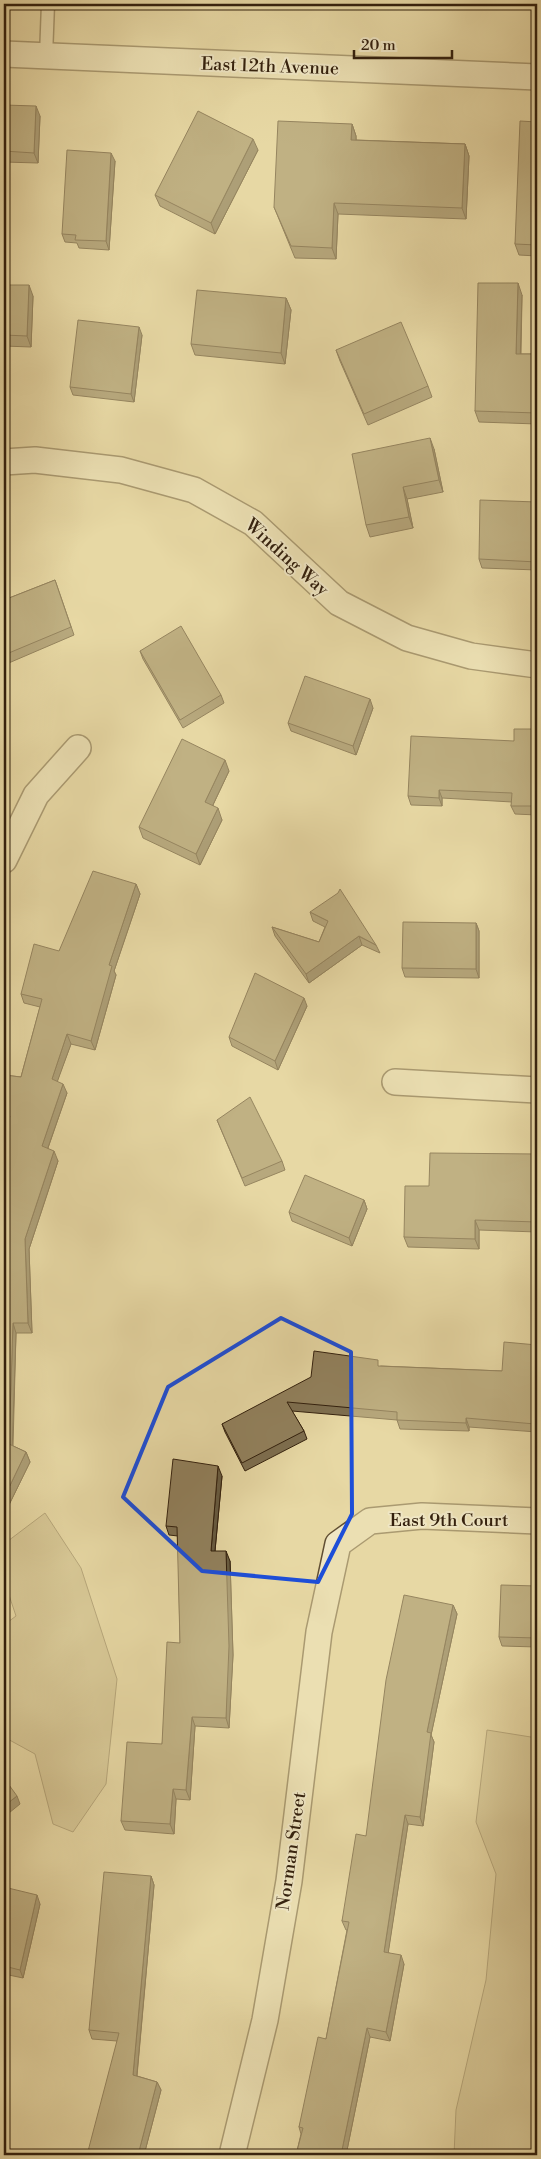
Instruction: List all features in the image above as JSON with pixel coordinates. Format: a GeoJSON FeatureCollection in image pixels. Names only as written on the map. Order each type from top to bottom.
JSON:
{"type":"FeatureCollection","features":[{"type":"Feature","properties":{"kind":"street","name":"East 12th Avenue"},"geometry":{"type":"LineString","coordinates":[[4,54],[537,77]]}},
{"type":"Feature","properties":{"kind":"street","name":"Winding Way"},"geometry":{"type":"LineString","coordinates":[[4,462],[35,460],[120,470],[194,490],[253,523],[339,603],[406,638],[471,656],[537,665]]}},
{"type":"Feature","properties":{"kind":"street"},"geometry":{"type":"LineString","coordinates":[[4,860],[36,795],[78,748]]}},
{"type":"Feature","properties":{"kind":"street"},"geometry":{"type":"LineString","coordinates":[[395,1082],[537,1090]]}},
{"type":"Feature","properties":{"kind":"street","name":"East 9th Court"},"geometry":{"type":"LineString","coordinates":[[338,1544],[370,1521],[422,1516],[537,1522]]}},
{"type":"Feature","properties":{"kind":"street","name":"Norman Street"},"geometry":{"type":"LineString","coordinates":[[232,2155],[269,1993],[288,1881],[319,1632],[338,1544]]}},
{"type":"Feature","properties":{"kind":"lane"},"geometry":{"type":"LineString","coordinates":[[46,56],[48,4]]}},
{"type":"Feature","properties":{"kind":"highlighted area"},"geometry":{"type":"Polygon","coordinates":[[[281,1318],[351,1352],[352,1514],[318,1582],[202,1571],[123,1497],[168,1387],[281,1318]]]}},
{"type":"Feature","properties":{"kind":"shaded area"},"geometry":{"type":"Polygon","coordinates":[[[45,1513],[81,1568],[117,1679],[106,1784],[73,1832],[53,1824],[35,1754],[4,1737],[4,1625],[16,1616],[4,1580],[4,1544],[45,1513]]]}},
{"type":"Feature","properties":{"kind":"shaded area"},"geometry":{"type":"Polygon","coordinates":[[[487,1730],[537,1738],[537,2155],[454,2155],[456,2110],[486,1980],[496,1874],[476,1822],[487,1730]]]}},
{"type":"Feature","properties":{"kind":"building"},"geometry":{"type":"Polygon","coordinates":[[[4,105],[36,106],[34,153],[4,151],[4,105]]]}},
{"type":"Feature","properties":{"kind":"building"},"geometry":{"type":"Polygon","coordinates":[[[198,111],[253,139],[211,223],[155,195],[198,111]]]}},
{"type":"Feature","properties":{"kind":"building"},"geometry":{"type":"Polygon","coordinates":[[[278,121],[352,124],[351,140],[465,144],[462,208],[334,203],[332,248],[291,246],[274,207],[278,121]]]}},
{"type":"Feature","properties":{"kind":"building"},"geometry":{"type":"Polygon","coordinates":[[[520,121],[537,122],[537,245],[515,244],[520,121]]]}},
{"type":"Feature","properties":{"kind":"building"},"geometry":{"type":"Polygon","coordinates":[[[67,150],[111,153],[106,241],[75,240],[76,235],[62,234],[67,150]]]}},
{"type":"Feature","properties":{"kind":"building"},"geometry":{"type":"Polygon","coordinates":[[[478,283],[518,283],[516,354],[537,354],[537,413],[475,411],[478,283]]]}},
{"type":"Feature","properties":{"kind":"building"},"geometry":{"type":"Polygon","coordinates":[[[4,285],[29,285],[27,336],[4,335],[4,285]]]}},
{"type":"Feature","properties":{"kind":"building"},"geometry":{"type":"Polygon","coordinates":[[[197,290],[286,298],[281,353],[191,344],[197,290]]]}},
{"type":"Feature","properties":{"kind":"building"},"geometry":{"type":"Polygon","coordinates":[[[78,320],[139,327],[131,394],[70,387],[78,320]]]}},
{"type":"Feature","properties":{"kind":"building"},"geometry":{"type":"Polygon","coordinates":[[[401,322],[428,386],[364,414],[336,350],[401,322]]]}},
{"type":"Feature","properties":{"kind":"building"},"geometry":{"type":"Polygon","coordinates":[[[430,438],[439,480],[403,487],[409,517],[366,525],[352,454],[430,438]]]}},
{"type":"Feature","properties":{"kind":"building"},"geometry":{"type":"Polygon","coordinates":[[[480,500],[537,502],[537,562],[479,559],[480,500]]]}},
{"type":"Feature","properties":{"kind":"building"},"geometry":{"type":"Polygon","coordinates":[[[55,580],[71,627],[4,655],[4,600],[55,580]]]}},
{"type":"Feature","properties":{"kind":"building"},"geometry":{"type":"Polygon","coordinates":[[[181,626],[221,695],[180,720],[140,651],[181,626]]]}},
{"type":"Feature","properties":{"kind":"building"},"geometry":{"type":"Polygon","coordinates":[[[305,676],[370,699],[353,746],[288,723],[305,676]]]}},
{"type":"Feature","properties":{"kind":"building"},"geometry":{"type":"Polygon","coordinates":[[[514,729],[537,729],[537,806],[511,806],[512,793],[439,790],[439,798],[408,796],[411,736],[514,741],[514,729]]]}},
{"type":"Feature","properties":{"kind":"building"},"geometry":{"type":"Polygon","coordinates":[[[182,739],[225,760],[205,802],[218,808],[196,854],[139,827],[182,739]]]}},
{"type":"Feature","properties":{"kind":"building"},"geometry":{"type":"Polygon","coordinates":[[[93,871],[136,884],[109,965],[112,966],[91,1041],[67,1034],[52,1079],[63,1084],[42,1146],[54,1151],[25,1239],[28,1323],[13,1323],[9,1444],[26,1452],[4,1498],[4,1137],[10,1116],[4,1114],[4,1075],[21,1077],[42,999],[21,994],[34,944],[59,951],[93,871]]]}},
{"type":"Feature","properties":{"kind":"building"},"geometry":{"type":"Polygon","coordinates":[[[340,889],[376,945],[359,936],[306,974],[272,927],[319,942],[328,921],[310,912],[338,893],[340,889]]]}},
{"type":"Feature","properties":{"kind":"building"},"geometry":{"type":"Polygon","coordinates":[[[403,922],[476,923],[476,969],[402,968],[403,922]]]}},
{"type":"Feature","properties":{"kind":"building"},"geometry":{"type":"Polygon","coordinates":[[[255,973],[304,998],[275,1061],[229,1037],[255,973]]]}},
{"type":"Feature","properties":{"kind":"building"},"geometry":{"type":"Polygon","coordinates":[[[250,1097],[282,1161],[242,1178],[217,1120],[250,1097]]]}},
{"type":"Feature","properties":{"kind":"building"},"geometry":{"type":"Polygon","coordinates":[[[430,1153],[537,1154],[537,1222],[475,1220],[475,1239],[404,1237],[405,1186],[429,1186],[430,1153]]]}},
{"type":"Feature","properties":{"kind":"building"},"geometry":{"type":"Polygon","coordinates":[[[305,1175],[364,1200],[349,1238],[289,1212],[305,1175]]]}},
{"type":"Feature","properties":{"kind":"building"},"geometry":{"type":"Polygon","coordinates":[[[504,1342],[537,1345],[535,1424],[466,1418],[466,1423],[397,1420],[397,1412],[287,1402],[304,1431],[242,1463],[222,1424],[311,1377],[314,1351],[378,1360],[378,1366],[502,1371],[504,1342]]]}},
{"type":"Feature","properties":{"kind":"building"},"geometry":{"type":"Polygon","coordinates":[[[173,1459],[218,1466],[211,1551],[226,1551],[229,1646],[226,1718],[192,1717],[186,1790],[173,1789],[170,1824],[121,1821],[127,1742],[162,1744],[167,1642],[180,1643],[177,1527],[166,1526],[173,1459]]]}},
{"type":"Feature","properties":{"kind":"building"},"geometry":{"type":"Polygon","coordinates":[[[501,1585],[537,1586],[537,1638],[499,1637],[501,1585]]]}},
{"type":"Feature","properties":{"kind":"building"},"geometry":{"type":"Polygon","coordinates":[[[404,1595],[453,1605],[427,1732],[431,1733],[420,1817],[405,1815],[384,1952],[401,1955],[386,2032],[367,2028],[342,2150],[345,2151],[344,2155],[296,2155],[303,2128],[299,2127],[318,2037],[326,2039],[349,1922],[342,1921],[356,1834],[366,1836],[386,1680],[404,1595]]]}},
{"type":"Feature","properties":{"kind":"building"},"geometry":{"type":"Polygon","coordinates":[[[4,1778],[17,1796],[4,1806],[4,1778]]]}},
{"type":"Feature","properties":{"kind":"building"},"geometry":{"type":"Polygon","coordinates":[[[104,1872],[151,1876],[133,2075],[157,2082],[138,2155],[87,2155],[119,2033],[89,2030],[104,1872]]]}},
{"type":"Feature","properties":{"kind":"building"},"geometry":{"type":"Polygon","coordinates":[[[4,1887],[37,1895],[20,1970],[4,1966],[4,1887]]]}}]}
